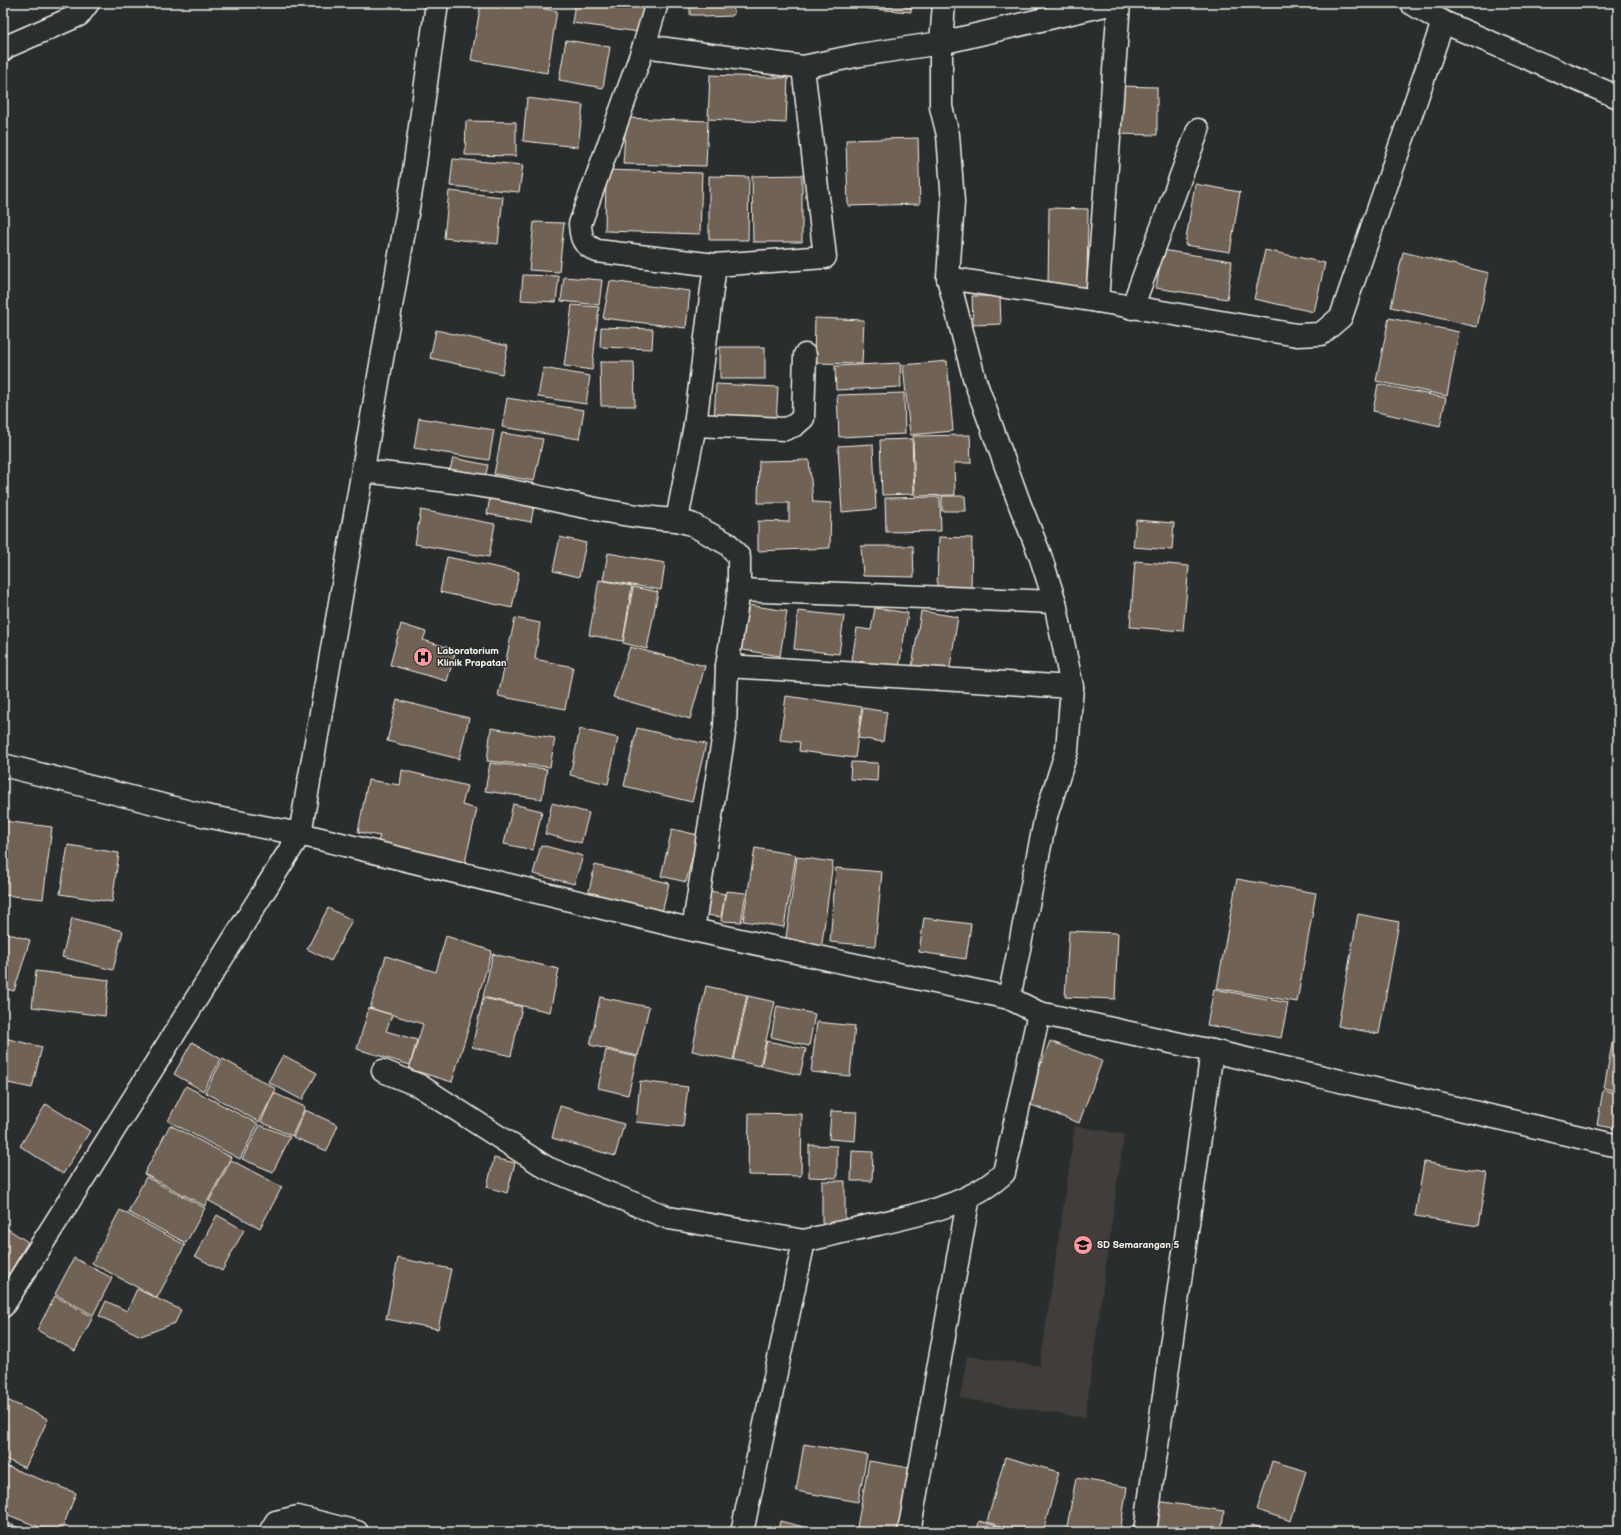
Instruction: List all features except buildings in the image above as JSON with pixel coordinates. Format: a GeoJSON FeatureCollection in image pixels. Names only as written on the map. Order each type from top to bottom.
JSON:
{"type":"FeatureCollection","features":[{"type":"Feature","properties":{"kind":"street"},"geometry":{"type":"LineString","coordinates":[[3,50],[6,47],[79,15],[88,3]]}},
{"type":"Feature","properties":{"kind":"street"},"geometry":{"type":"LineString","coordinates":[[3,1306],[300,834],[412,186],[437,3]]}},
{"type":"Feature","properties":{"kind":"street"},"geometry":{"type":"LineString","coordinates":[[657,3],[644,46],[580,224],[581,237],[587,246],[597,251],[715,265],[825,257],[803,67]]}},
{"type":"Feature","properties":{"kind":"street"},"geometry":{"type":"LineString","coordinates":[[944,3],[941,107],[948,135],[952,202],[948,278],[976,381],[1020,505],[1040,555],[1055,602],[1072,687],[1067,750],[1046,816],[1009,998]]}},
{"type":"Feature","properties":{"kind":"street"},"geometry":{"type":"LineString","coordinates":[[644,46],[803,67],[860,55],[942,43],[1114,3]]}},
{"type":"Feature","properties":{"kind":"street"},"geometry":{"type":"LineString","coordinates":[[1097,301],[1119,3]]}},
{"type":"Feature","properties":{"kind":"street"},"geometry":{"type":"LineString","coordinates":[[1411,3],[1443,22],[1618,97]]}},
{"type":"Feature","properties":{"kind":"street"},"geometry":{"type":"LineString","coordinates":[[948,278],[1097,301],[1297,335],[1321,334],[1341,317],[1443,22]]}},
{"type":"Feature","properties":{"kind":"street"},"geometry":{"type":"LineString","coordinates":[[1132,308],[1198,130]]}},
{"type":"Feature","properties":{"kind":"street"},"geometry":{"type":"LineString","coordinates":[[677,520],[695,425],[715,265]]}},
{"type":"Feature","properties":{"kind":"street"},"geometry":{"type":"LineString","coordinates":[[695,425],[785,429],[795,425],[803,418],[805,355]]}},
{"type":"Feature","properties":{"kind":"street"},"geometry":{"type":"LineString","coordinates":[[363,471],[488,487],[628,516],[677,520],[691,524],[728,544],[739,557],[739,590],[727,666],[725,727],[693,930]]}},
{"type":"Feature","properties":{"kind":"street"},"geometry":{"type":"LineString","coordinates":[[739,590],[1055,602]]}},
{"type":"Feature","properties":{"kind":"street"},"geometry":{"type":"LineString","coordinates":[[727,666],[1072,687]]}},
{"type":"Feature","properties":{"kind":"street"},"geometry":{"type":"LineString","coordinates":[[3,765],[206,816],[300,834],[693,930],[1009,998],[1039,1013],[1212,1051],[1618,1146]]}},
{"type":"Feature","properties":{"kind":"street"},"geometry":{"type":"LineString","coordinates":[[383,1071],[420,1086],[547,1168],[669,1218],[804,1241],[927,1213],[969,1196],[992,1184],[1004,1172],[1039,1013]]}},
{"type":"Feature","properties":{"kind":"street"},"geometry":{"type":"LineString","coordinates":[[1145,1532],[1212,1051]]}},
{"type":"Feature","properties":{"kind":"street"},"geometry":{"type":"LineString","coordinates":[[909,1532],[969,1196]]}},
{"type":"Feature","properties":{"kind":"street"},"geometry":{"type":"LineString","coordinates":[[742,1532],[804,1241]]}},
{"type":"Feature","properties":{"kind":"street"},"geometry":{"type":"LineString","coordinates":[[270,1532],[276,1522],[298,1518],[357,1532]]}},
{"type":"Feature","properties":{"kind":"shaded area","name":"SD Semarangan 5"},"geometry":{"type":"Polygon","coordinates":[[[1075,1126],[1124,1134],[1085,1418],[960,1398],[967,1356],[1040,1366],[1075,1126]]]}},
{"type":"Feature","properties":{"kind":"place","name":"Laboratorium Klinik Prapatan"},"geometry":{"type":"Point","coordinates":[423,657]}},
{"type":"Feature","properties":{"kind":"place","name":"SD Semarangan 5"},"geometry":{"type":"Point","coordinates":[1083,1245]}}]}
